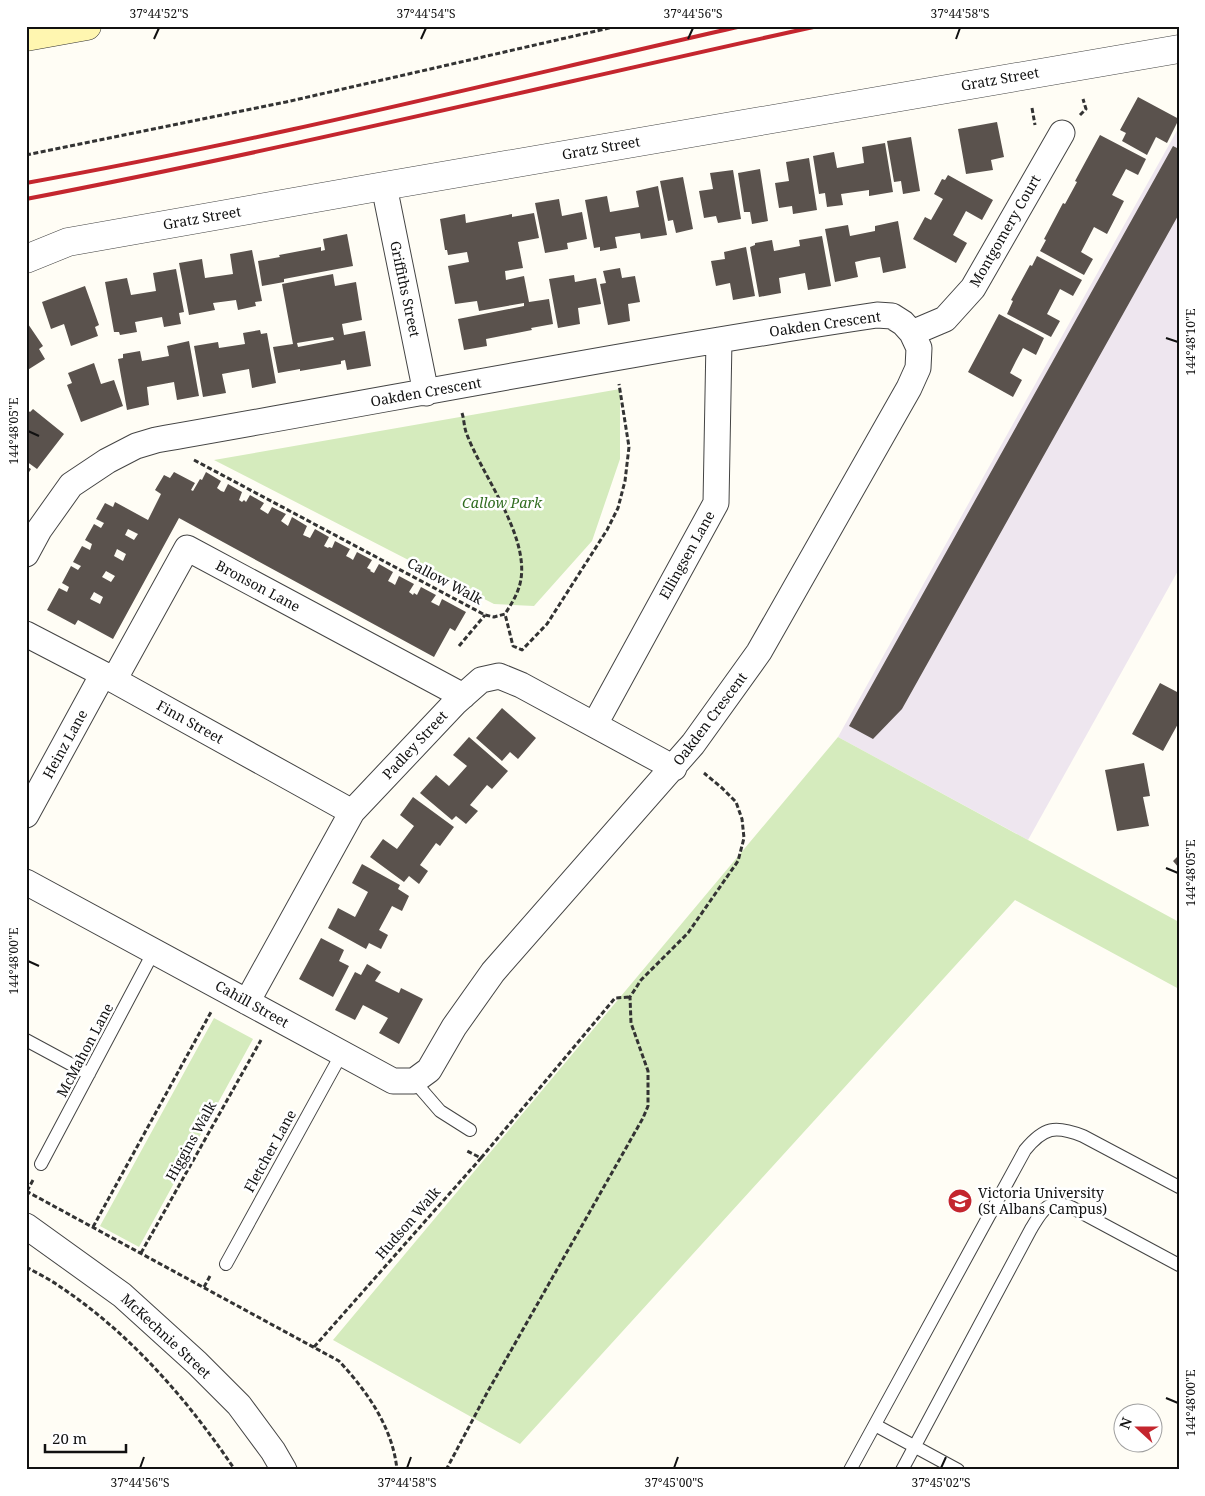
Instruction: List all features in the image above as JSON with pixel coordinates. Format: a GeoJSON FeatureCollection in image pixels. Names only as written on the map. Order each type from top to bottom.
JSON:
{"type":"FeatureCollection","features":[{"type":"Feature","properties":{"kind":"main road"},"geometry":{"type":"LineString","coordinates":[[26,37],[87,26]]}},
{"type":"Feature","properties":{"kind":"street","name":"Gratz Street"},"geometry":{"type":"LineString","coordinates":[[26,259],[68,242],[1179,49]]}},
{"type":"Feature","properties":{"kind":"street","name":"Montgomery Court"},"geometry":{"type":"LineString","coordinates":[[912,333],[945,319],[973,288],[1062,133]]}},
{"type":"Feature","properties":{"kind":"street","name":"Griffiths Street"},"geometry":{"type":"LineString","coordinates":[[384,186],[426,393]]}},
{"type":"Feature","properties":{"kind":"street","name":"Oakden Crescent"},"geometry":{"type":"LineString","coordinates":[[26,554],[71,485],[108,461],[136,446],[156,440],[426,393],[613,357],[877,315],[892,316],[903,323],[912,333],[919,348],[918,368],[909,388],[759,652],[674,768],[493,972],[454,1027],[429,1070],[414,1080]]}},
{"type":"Feature","properties":{"kind":"street","name":"Ellingsen Lane"},"geometry":{"type":"LineString","coordinates":[[595,724],[716,504],[719,340]]}},
{"type":"Feature","properties":{"kind":"street","name":"Bronson Lane"},"geometry":{"type":"LineString","coordinates":[[109,677],[187,548],[463,696]]}},
{"type":"Feature","properties":{"kind":"street","name":"Finn Street"},"geometry":{"type":"LineString","coordinates":[[26,634],[109,677],[352,812]]}},
{"type":"Feature","properties":{"kind":"street","name":"Padley Street"},"geometry":{"type":"LineString","coordinates":[[247,1002],[352,812],[463,696],[481,680],[499,676],[521,685],[674,768]]}},
{"type":"Feature","properties":{"kind":"street","name":"Heinz Lane"},"geometry":{"type":"LineString","coordinates":[[26,814],[109,677]]}},
{"type":"Feature","properties":{"kind":"street","name":"Cahill Street"},"geometry":{"type":"LineString","coordinates":[[26,882],[393,1081],[414,1080]]}},
{"type":"Feature","properties":{"kind":"street","name":"McKechnie Street"},"geometry":{"type":"LineString","coordinates":[[26,1226],[122,1295],[197,1363],[239,1405],[273,1451],[284,1470]]}},
{"type":"Feature","properties":{"kind":"lane","name":"McMahon Lane"},"geometry":{"type":"LineString","coordinates":[[42,1164],[154,951]]}},
{"type":"Feature","properties":{"kind":"lane"},"geometry":{"type":"LineString","coordinates":[[26,1040],[89,1074]]}},
{"type":"Feature","properties":{"kind":"lane","name":"Fletcher Lane"},"geometry":{"type":"LineString","coordinates":[[226,1264],[342,1053]]}},
{"type":"Feature","properties":{"kind":"lane"},"geometry":{"type":"LineString","coordinates":[[414,1080],[440,1111],[470,1130]]}},
{"type":"Feature","properties":{"kind":"lane"},"geometry":{"type":"LineString","coordinates":[[850,1470],[1025,1150],[1036,1136],[1052,1129],[1068,1130],[1179,1187]]}},
{"type":"Feature","properties":{"kind":"lane"},"geometry":{"type":"LineString","coordinates":[[902,1470],[1031,1229],[1039,1215],[1047,1207],[1060,1203],[1071,1207],[1179,1265]]}},
{"type":"Feature","properties":{"kind":"lane"},"geometry":{"type":"LineString","coordinates":[[875,1425],[958,1470]]}},
{"type":"Feature","properties":{"kind":"path"},"geometry":{"type":"LineString","coordinates":[[26,155],[286,102],[618,26]]}},
{"type":"Feature","properties":{"kind":"path"},"geometry":{"type":"LineString","coordinates":[[462,413],[466,431],[508,517],[517,543],[521,562],[521,578],[515,598],[505,614],[513,646],[522,650],[547,624],[607,530],[618,508],[625,481],[629,446],[613,357]]}},
{"type":"Feature","properties":{"kind":"path","name":"Callow Walk"},"geometry":{"type":"LineString","coordinates":[[156,440],[485,616],[494,617],[505,614]]}},
{"type":"Feature","properties":{"kind":"path"},"geometry":{"type":"LineString","coordinates":[[459,646],[485,616]]}},
{"type":"Feature","properties":{"kind":"path"},"geometry":{"type":"LineString","coordinates":[[446,1470],[488,1391],[646,1112],[649,1088],[648,1071],[631,1023],[630,997],[641,980],[688,933],[738,860],[744,838],[742,819],[736,802],[704,773]]}},
{"type":"Feature","properties":{"kind":"path","name":"Hudson Walk"},"geometry":{"type":"LineString","coordinates":[[314,1347],[481,1158],[615,998],[630,997]]}},
{"type":"Feature","properties":{"kind":"path"},"geometry":{"type":"LineString","coordinates":[[93,1228],[210,1012]]}},
{"type":"Feature","properties":{"kind":"path","name":"Higgins Walk"},"geometry":{"type":"LineString","coordinates":[[141,1253],[261,1039]]}},
{"type":"Feature","properties":{"kind":"path"},"geometry":{"type":"LineString","coordinates":[[463,1149],[481,1158]]}},
{"type":"Feature","properties":{"kind":"path"},"geometry":{"type":"LineString","coordinates":[[26,1191],[339,1361],[379,1414],[389,1436],[396,1459],[397,1470]]}},
{"type":"Feature","properties":{"kind":"path"},"geometry":{"type":"LineString","coordinates":[[26,1266],[60,1286],[108,1324],[154,1367],[191,1409],[235,1470]]}},
{"type":"Feature","properties":{"kind":"shaded area"},"geometry":{"type":"Polygon","coordinates":[[[1179,127],[1179,569],[1028,840],[838,737],[1179,127]]]}},
{"type":"Feature","properties":{"kind":"green space","name":"Callow Park"},"geometry":{"type":"Polygon","coordinates":[[[620,389],[620,459],[592,541],[534,606],[494,604],[214,460],[620,389]]]}},
{"type":"Feature","properties":{"kind":"green space"},"geometry":{"type":"Polygon","coordinates":[[[838,737],[1179,922],[1179,989],[1015,900],[520,1444],[333,1340],[838,737]]]}},
{"type":"Feature","properties":{"kind":"green space"},"geometry":{"type":"Polygon","coordinates":[[[214,1018],[253,1039],[139,1247],[100,1226],[214,1018]]]}},
{"type":"Feature","properties":{"kind":"building"},"geometry":{"type":"Polygon","coordinates":[[[1138,97],[1179,119],[1167,143],[1156,137],[1147,155],[1122,141],[1126,133],[1120,130],[1138,97]]]}},
{"type":"Feature","properties":{"kind":"building"},"geometry":{"type":"Polygon","coordinates":[[[997,122],[1004,157],[991,160],[993,170],[966,174],[958,129],[997,122]]]}},
{"type":"Feature","properties":{"kind":"building"},"geometry":{"type":"Polygon","coordinates":[[[1100,135],[1146,159],[1138,175],[1126,169],[1112,195],[1124,201],[1107,234],[1094,227],[1081,252],[1093,259],[1084,275],[1040,251],[1046,240],[1044,239],[1063,203],[1065,204],[1077,182],[1075,181],[1100,135]]]}},
{"type":"Feature","properties":{"kind":"building"},"geometry":{"type":"Polygon","coordinates":[[[911,137],[920,191],[903,194],[901,181],[894,182],[887,141],[911,137]]]}},
{"type":"Feature","properties":{"kind":"building"},"geometry":{"type":"Polygon","coordinates":[[[885,143],[893,192],[869,196],[869,190],[841,194],[843,205],[827,207],[825,193],[819,194],[813,156],[834,152],[837,168],[864,163],[862,147],[885,143]]]}},
{"type":"Feature","properties":{"kind":"building"},"geometry":{"type":"Polygon","coordinates":[[[1173,146],[1179,149],[1179,214],[902,709],[873,739],[849,726],[1173,146]]]}},
{"type":"Feature","properties":{"kind":"building"},"geometry":{"type":"Polygon","coordinates":[[[809,158],[817,210],[793,214],[792,206],[779,208],[775,183],[789,181],[786,162],[809,158]]]}},
{"type":"Feature","properties":{"kind":"building"},"geometry":{"type":"Polygon","coordinates":[[[760,169],[768,221],[752,224],[750,212],[744,212],[738,173],[760,169]]]}},
{"type":"Feature","properties":{"kind":"building"},"geometry":{"type":"Polygon","coordinates":[[[733,170],[741,219],[718,223],[716,216],[704,218],[699,191],[713,189],[710,173],[733,170]]]}},
{"type":"Feature","properties":{"kind":"building"},"geometry":{"type":"Polygon","coordinates":[[[948,175],[993,200],[982,220],[966,211],[953,235],[967,243],[956,263],[913,239],[925,217],[931,220],[943,199],[934,194],[942,179],[945,180],[948,175]]]}},
{"type":"Feature","properties":{"kind":"building"},"geometry":{"type":"Polygon","coordinates":[[[683,177],[693,229],[676,233],[673,220],[668,221],[660,181],[683,177]]]}},
{"type":"Feature","properties":{"kind":"building"},"geometry":{"type":"Polygon","coordinates":[[[658,186],[667,235],[641,239],[640,233],[615,237],[617,248],[600,251],[600,247],[594,248],[585,200],[607,196],[610,212],[639,207],[636,191],[658,186]]]}},
{"type":"Feature","properties":{"kind":"building"},"geometry":{"type":"Polygon","coordinates":[[[559,199],[562,216],[582,212],[587,239],[567,243],[568,249],[545,253],[535,203],[559,199]]]}},
{"type":"Feature","properties":{"kind":"building"},"geometry":{"type":"Polygon","coordinates":[[[534,213],[539,238],[518,242],[523,268],[505,271],[506,280],[524,276],[529,302],[549,299],[553,324],[486,339],[487,346],[464,350],[458,319],[524,306],[524,303],[479,311],[477,301],[455,304],[448,266],[469,262],[467,252],[448,255],[447,250],[445,250],[440,219],[465,214],[466,223],[512,214],[512,217],[534,213]]]}},
{"type":"Feature","properties":{"kind":"building"},"geometry":{"type":"Polygon","coordinates":[[[898,221],[906,268],[883,273],[880,257],[868,259],[855,262],[858,277],[835,282],[825,229],[848,225],[850,236],[875,231],[875,226],[898,221]]]}},
{"type":"Feature","properties":{"kind":"building"},"geometry":{"type":"Polygon","coordinates":[[[347,234],[353,266],[284,279],[284,282],[262,286],[258,261],[321,247],[321,251],[325,250],[323,239],[347,234]]]}},
{"type":"Feature","properties":{"kind":"building"},"geometry":{"type":"Polygon","coordinates":[[[822,236],[831,286],[808,290],[805,273],[779,278],[781,293],[759,297],[750,247],[755,245],[755,243],[772,240],[774,251],[800,246],[799,240],[822,236]]]}},
{"type":"Feature","properties":{"kind":"building"},"geometry":{"type":"Polygon","coordinates":[[[746,247],[755,296],[733,300],[730,283],[716,286],[711,261],[725,259],[724,252],[746,247]]]}},
{"type":"Feature","properties":{"kind":"building"},"geometry":{"type":"Polygon","coordinates":[[[252,250],[262,301],[255,302],[256,306],[238,310],[236,300],[213,303],[215,310],[189,315],[179,263],[202,259],[205,278],[233,274],[230,254],[252,250]]]}},
{"type":"Feature","properties":{"kind":"building"},"geometry":{"type":"Polygon","coordinates":[[[1037,256],[1082,280],[1073,296],[1060,289],[1047,314],[1060,321],[1051,337],[1007,314],[1013,301],[1011,300],[1037,256]]]}},
{"type":"Feature","properties":{"kind":"building"},"geometry":{"type":"Polygon","coordinates":[[[620,268],[622,278],[635,276],[640,302],[628,304],[630,321],[608,325],[600,284],[606,283],[603,271],[620,268]]]}},
{"type":"Feature","properties":{"kind":"building"},"geometry":{"type":"Polygon","coordinates":[[[176,269],[184,312],[179,313],[181,324],[164,327],[162,317],[135,322],[137,332],[120,335],[119,332],[114,332],[105,282],[127,278],[131,295],[156,291],[153,273],[176,269]]]}},
{"type":"Feature","properties":{"kind":"building"},"geometry":{"type":"Polygon","coordinates":[[[333,274],[335,286],[356,282],[362,320],[342,324],[344,335],[365,331],[371,366],[347,370],[345,360],[341,361],[341,364],[278,373],[273,347],[293,344],[282,284],[333,274]],[[333,337],[297,343],[298,347],[334,340],[333,337]]]}},
{"type":"Feature","properties":{"kind":"building"},"geometry":{"type":"Polygon","coordinates":[[[574,275],[575,282],[596,278],[601,304],[578,308],[580,324],[558,328],[549,279],[574,275]]]}},
{"type":"Feature","properties":{"kind":"building"},"geometry":{"type":"Polygon","coordinates":[[[85,286],[99,325],[95,327],[98,336],[71,346],[64,324],[51,329],[42,302],[85,286]]]}},
{"type":"Feature","properties":{"kind":"building"},"geometry":{"type":"Polygon","coordinates":[[[999,314],[1044,338],[1036,355],[1023,348],[1016,361],[1010,373],[1022,380],[1013,397],[968,372],[999,314]]]}},
{"type":"Feature","properties":{"kind":"building"},"geometry":{"type":"Polygon","coordinates":[[[26,321],[43,346],[39,349],[45,359],[26,371],[26,321]]]}},
{"type":"Feature","properties":{"kind":"building"},"geometry":{"type":"Polygon","coordinates":[[[260,330],[261,334],[267,333],[276,383],[252,388],[249,369],[222,374],[226,393],[203,397],[194,346],[218,342],[219,348],[245,344],[243,333],[260,330]]]}},
{"type":"Feature","properties":{"kind":"building"},"geometry":{"type":"Polygon","coordinates":[[[189,341],[199,396],[177,400],[174,382],[147,387],[149,405],[127,410],[118,359],[123,358],[123,354],[140,351],[142,361],[169,356],[167,346],[189,341]]]}},
{"type":"Feature","properties":{"kind":"building"},"geometry":{"type":"Polygon","coordinates":[[[94,363],[101,384],[114,380],[123,406],[81,422],[67,385],[72,383],[68,373],[94,363]]]}},
{"type":"Feature","properties":{"kind":"building"},"geometry":{"type":"Polygon","coordinates":[[[26,409],[30,412],[33,409],[64,434],[37,469],[26,461],[26,409]]]}},
{"type":"Feature","properties":{"kind":"building"},"geometry":{"type":"Polygon","coordinates":[[[26,466],[31,469],[26,477],[26,466]]]}},
{"type":"Feature","properties":{"kind":"building"},"geometry":{"type":"Polygon","coordinates":[[[174,472],[195,483],[191,490],[193,491],[206,472],[221,481],[217,488],[221,491],[224,492],[228,484],[242,492],[239,500],[242,502],[244,500],[246,502],[250,495],[264,503],[260,509],[268,514],[272,507],[286,514],[281,521],[288,526],[292,517],[307,526],[303,535],[310,538],[315,529],[329,537],[324,546],[332,548],[335,541],[350,549],[346,556],[353,560],[357,552],[372,560],[367,568],[370,571],[374,573],[379,564],[393,572],[388,581],[395,585],[399,576],[414,584],[409,592],[413,595],[414,593],[417,595],[421,587],[436,595],[431,602],[439,606],[442,599],[466,612],[455,631],[450,628],[434,657],[179,518],[113,639],[78,620],[75,625],[47,610],[59,588],[67,592],[69,587],[62,583],[71,566],[78,570],[81,566],[73,562],[82,546],[90,550],[92,544],[85,540],[94,524],[101,528],[104,523],[96,519],[105,503],[113,507],[115,502],[148,520],[161,494],[155,490],[164,475],[170,478],[174,472]],[[128,529],[125,535],[134,540],[138,534],[128,529]],[[117,549],[114,556],[123,561],[126,554],[117,549]],[[106,571],[102,577],[111,582],[115,576],[106,571]],[[94,592],[90,599],[100,604],[103,597],[94,592]]]}},
{"type":"Feature","properties":{"kind":"building"},"geometry":{"type":"Polygon","coordinates":[[[1160,683],[1179,693],[1179,722],[1163,751],[1132,734],[1160,683]]]}},
{"type":"Feature","properties":{"kind":"building"},"geometry":{"type":"Polygon","coordinates":[[[502,708],[536,738],[518,759],[510,752],[502,761],[476,738],[502,708]]]}},
{"type":"Feature","properties":{"kind":"building"},"geometry":{"type":"Polygon","coordinates":[[[469,737],[508,771],[492,789],[487,785],[470,805],[478,811],[466,824],[456,816],[452,820],[420,793],[436,775],[449,786],[467,766],[453,755],[469,737]]]}},
{"type":"Feature","properties":{"kind":"building"},"geometry":{"type":"Polygon","coordinates":[[[1144,763],[1150,796],[1143,797],[1149,826],[1117,831],[1105,770],[1144,763]]]}},
{"type":"Feature","properties":{"kind":"building"},"geometry":{"type":"Polygon","coordinates":[[[413,797],[454,827],[440,846],[436,843],[420,865],[428,871],[419,884],[409,876],[404,882],[370,857],[383,839],[397,849],[414,826],[400,815],[413,797]]]}},
{"type":"Feature","properties":{"kind":"building"},"geometry":{"type":"Polygon","coordinates":[[[1179,855],[1179,868],[1173,861],[1179,855]]]}},
{"type":"Feature","properties":{"kind":"building"},"geometry":{"type":"Polygon","coordinates":[[[362,864],[400,885],[398,889],[409,896],[402,911],[392,906],[379,930],[388,935],[381,949],[369,943],[366,949],[328,928],[338,908],[355,917],[368,892],[352,883],[362,864]]]}},
{"type":"Feature","properties":{"kind":"building"},"geometry":{"type":"Polygon","coordinates":[[[321,938],[344,950],[339,961],[349,966],[333,997],[299,979],[321,938]]]}},
{"type":"Feature","properties":{"kind":"building"},"geometry":{"type":"Polygon","coordinates":[[[367,964],[381,972],[375,981],[399,993],[401,988],[423,999],[399,1044],[379,1033],[388,1018],[363,1005],[355,1020],[335,1010],[355,972],[361,975],[367,964]]]}},
{"type":"Feature","properties":{"kind":"railway"},"geometry":{"type":"LineString","coordinates":[[26,183],[296,129],[742,26]]}},
{"type":"Feature","properties":{"kind":"railway"},"geometry":{"type":"LineString","coordinates":[[26,199],[224,159],[818,26]]}},
{"type":"Feature","properties":{"kind":"place","name":"Victoria University (St Albans Campus)"},"geometry":{"type":"Point","coordinates":[960,1201]}}]}
